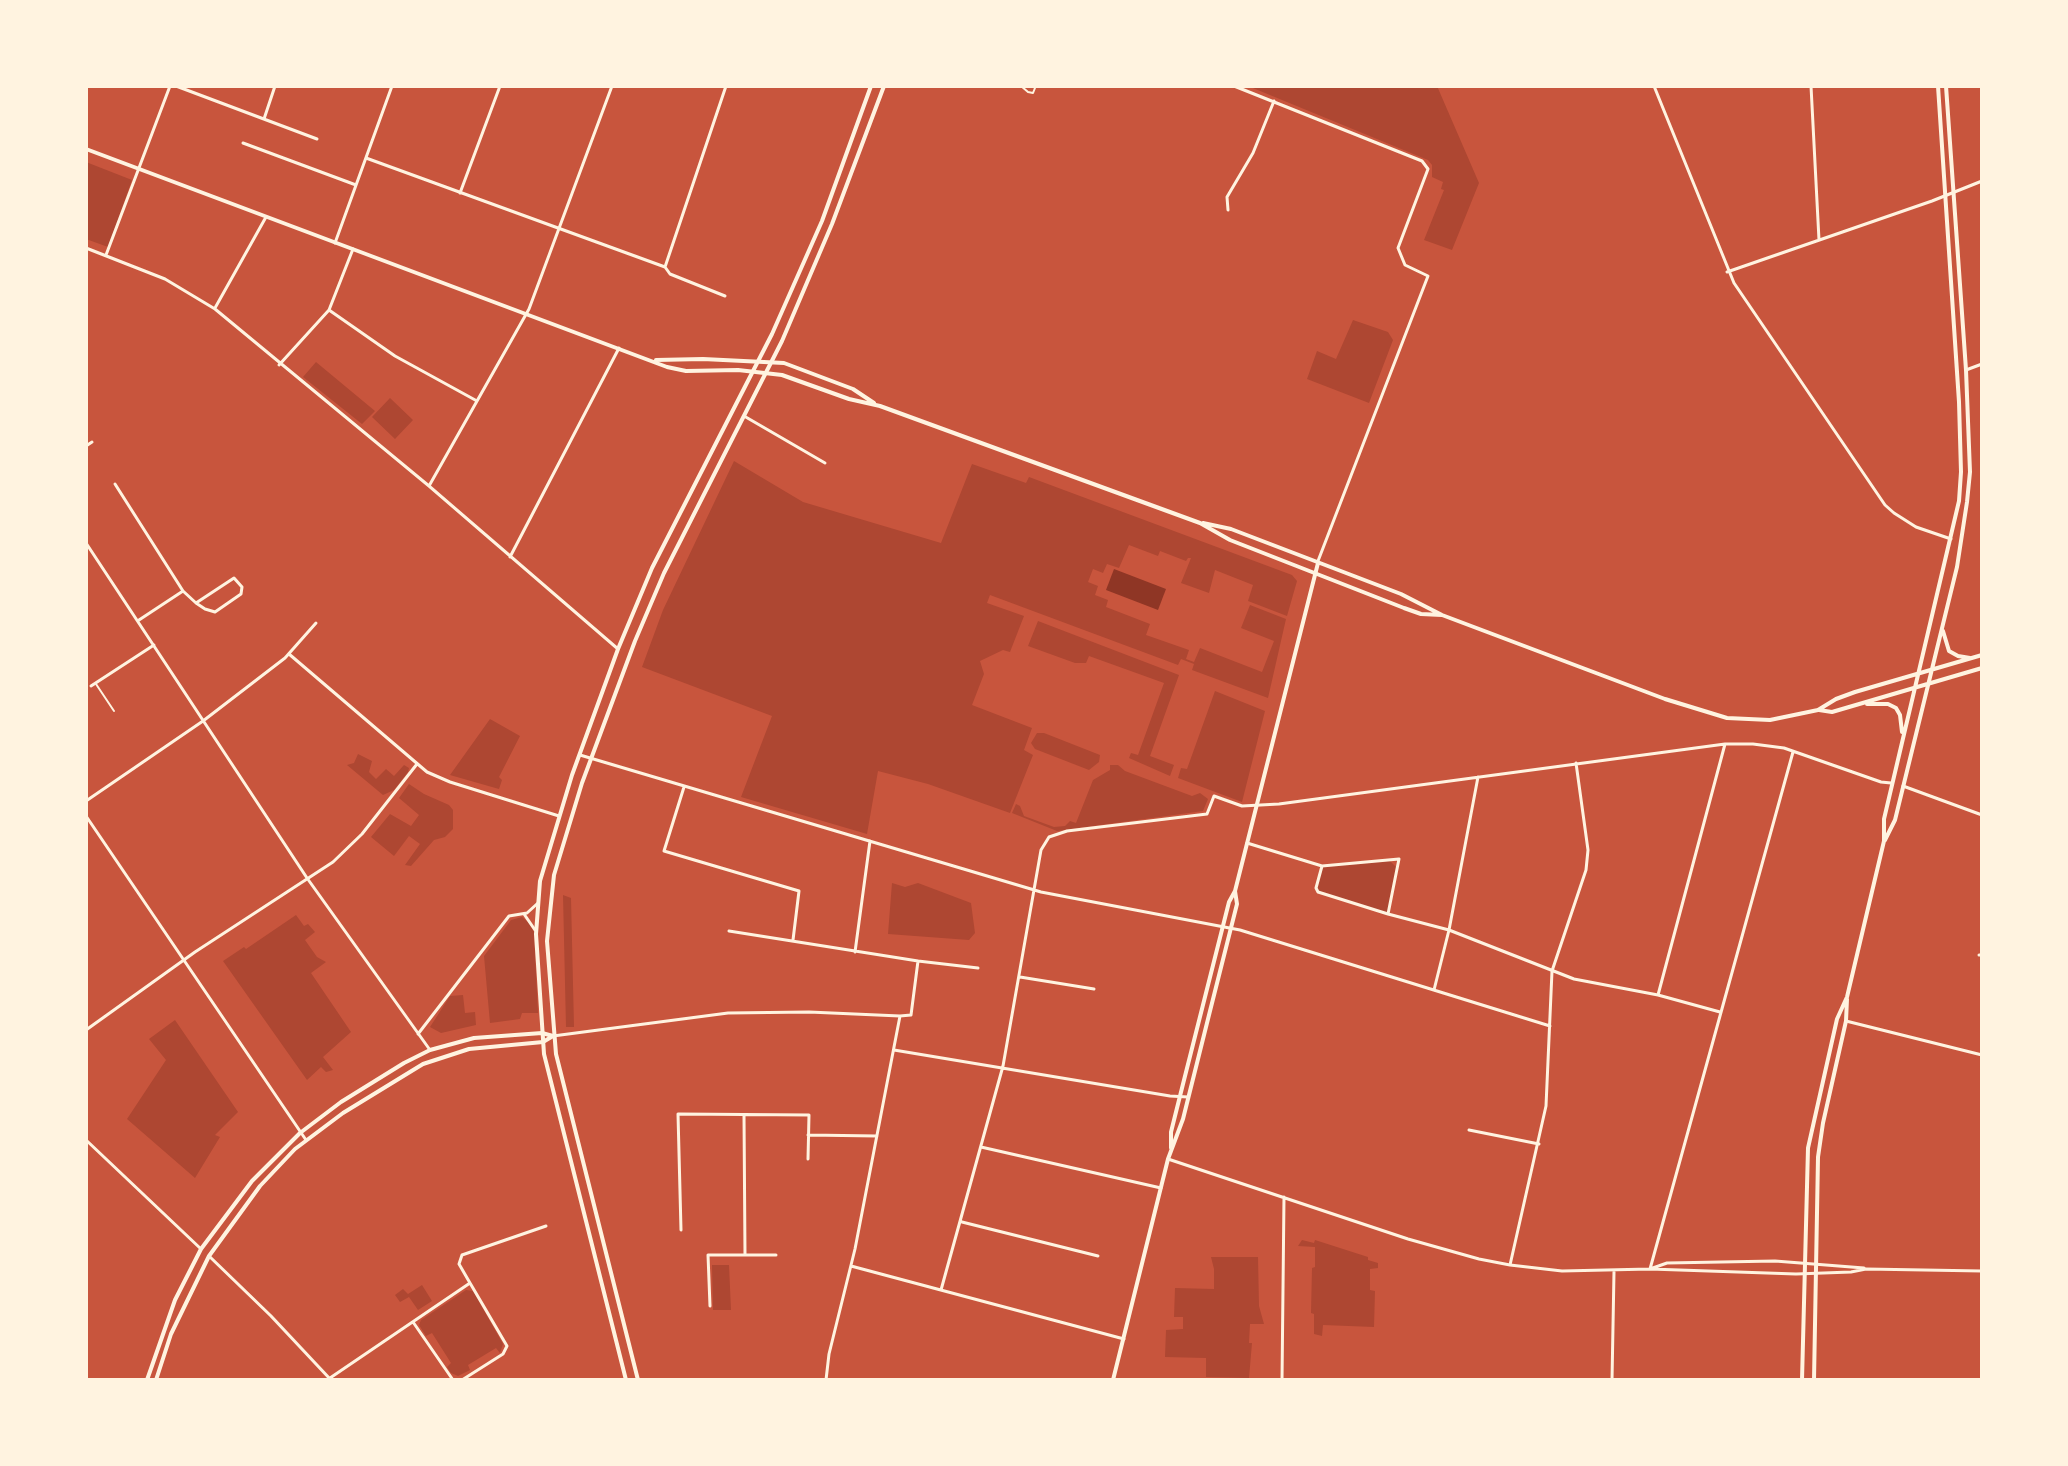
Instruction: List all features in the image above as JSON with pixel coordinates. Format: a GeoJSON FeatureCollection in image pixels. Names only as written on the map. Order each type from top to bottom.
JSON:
{"type":"FeatureCollection","features":[{"type":"Feature","properties":{"kind":"street"},"geometry":{"type":"LineString","coordinates":[[106,256],[170,86]]}},
{"type":"Feature","properties":{"kind":"street"},"geometry":{"type":"LineString","coordinates":[[176,86],[317,139]]}},
{"type":"Feature","properties":{"kind":"street"},"geometry":{"type":"LineString","coordinates":[[264,119],[275,86]]}},
{"type":"Feature","properties":{"kind":"street"},"geometry":{"type":"LineString","coordinates":[[335,243],[392,86]]}},
{"type":"Feature","properties":{"kind":"street"},"geometry":{"type":"LineString","coordinates":[[460,193],[500,86]]}},
{"type":"Feature","properties":{"kind":"street"},"geometry":{"type":"LineString","coordinates":[[429,486],[526,313],[612,86]]}},
{"type":"Feature","properties":{"kind":"street"},"geometry":{"type":"LineString","coordinates":[[665,267],[726,86]]}},
{"type":"Feature","properties":{"kind":"street"},"geometry":{"type":"LineString","coordinates":[[626,1380],[551,1088],[543,1042],[536,932],[545,857],[618,649],[652,568],[758,361],[822,221],[871,86]]}},
{"type":"Feature","properties":{"kind":"street"},"geometry":{"type":"LineString","coordinates":[[638,1380],[561,1083],[553,1036],[547,941],[551,894],[558,859],[635,641],[664,573],[772,362],[832,224],[884,86]]}},
{"type":"Feature","properties":{"kind":"street"},"geometry":{"type":"LineString","coordinates":[[1171,1148],[1171,1132],[1314,574],[1428,276],[1405,265],[1398,248],[1428,172],[1427,165],[1234,86]]}},
{"type":"Feature","properties":{"kind":"street"},"geometry":{"type":"LineString","coordinates":[[1654,86],[1727,272],[1885,505],[1916,527],[1952,539]]}},
{"type":"Feature","properties":{"kind":"street"},"geometry":{"type":"LineString","coordinates":[[1811,86],[1819,240]]}},
{"type":"Feature","properties":{"kind":"street"},"geometry":{"type":"LineString","coordinates":[[1814,1380],[1819,1147],[1846,1021],[1847,997],[1884,841],[1884,819],[1959,501],[1961,472],[1957,373],[1938,86]]}},
{"type":"Feature","properties":{"kind":"street"},"geometry":{"type":"LineString","coordinates":[[1884,841],[1895,820],[1957,567],[1970,472],[1946,86]]}},
{"type":"Feature","properties":{"kind":"street"},"geometry":{"type":"LineString","coordinates":[[1228,210],[1227,197],[1253,153],[1274,101]]}},
{"type":"Feature","properties":{"kind":"street"},"geometry":{"type":"LineString","coordinates":[[243,143],[356,185]]}},
{"type":"Feature","properties":{"kind":"street"},"geometry":{"type":"LineString","coordinates":[[86,149],[653,360],[686,371],[782,375],[849,399],[880,406],[1200,523],[1230,540],[1413,611],[1442,615]]}},
{"type":"Feature","properties":{"kind":"street"},"geometry":{"type":"LineString","coordinates":[[366,158],[665,267],[670,274],[725,296]]}},
{"type":"Feature","properties":{"kind":"street"},"geometry":{"type":"LineString","coordinates":[[1727,272],[1982,181]]}},
{"type":"Feature","properties":{"kind":"street"},"geometry":{"type":"LineString","coordinates":[[215,309],[266,217]]}},
{"type":"Feature","properties":{"kind":"street"},"geometry":{"type":"LineString","coordinates":[[86,248],[165,279],[215,309],[429,486],[618,649]]}},
{"type":"Feature","properties":{"kind":"street"},"geometry":{"type":"LineString","coordinates":[[279,365],[329,310],[353,249]]}},
{"type":"Feature","properties":{"kind":"street"},"geometry":{"type":"LineString","coordinates":[[329,310],[395,356],[477,401]]}},
{"type":"Feature","properties":{"kind":"street"},"geometry":{"type":"LineString","coordinates":[[510,557],[619,348]]}},
{"type":"Feature","properties":{"kind":"street"},"geometry":{"type":"LineString","coordinates":[[653,360],[758,361],[792,366],[853,389],[880,406]]}},
{"type":"Feature","properties":{"kind":"street"},"geometry":{"type":"LineString","coordinates":[[1966,370],[1982,364]]}},
{"type":"Feature","properties":{"kind":"street"},"geometry":{"type":"LineString","coordinates":[[744,416],[825,463]]}},
{"type":"Feature","properties":{"kind":"street"},"geometry":{"type":"LineString","coordinates":[[86,446],[92,442]]}},
{"type":"Feature","properties":{"kind":"street"},"geometry":{"type":"LineString","coordinates":[[115,484],[183,591],[196,603],[215,612],[241,594],[240,582],[234,578],[196,603]]}},
{"type":"Feature","properties":{"kind":"street"},"geometry":{"type":"LineString","coordinates":[[1200,523],[1231,529],[1401,594],[1442,615],[1715,715],[1770,720],[1818,710],[1836,699],[1982,655]]}},
{"type":"Feature","properties":{"kind":"street"},"geometry":{"type":"LineString","coordinates":[[86,543],[307,878],[430,1050]]}},
{"type":"Feature","properties":{"kind":"street"},"geometry":{"type":"LineString","coordinates":[[138,621],[183,591]]}},
{"type":"Feature","properties":{"kind":"street"},"geometry":{"type":"LineString","coordinates":[[86,801],[203,721],[289,654],[316,623]]}},
{"type":"Feature","properties":{"kind":"street"},"geometry":{"type":"LineString","coordinates":[[1942,626],[1949,651],[1972,658]]}},
{"type":"Feature","properties":{"kind":"street"},"geometry":{"type":"LineString","coordinates":[[93,684],[154,645]]}},
{"type":"Feature","properties":{"kind":"street"},"geometry":{"type":"LineString","coordinates":[[289,654],[417,764],[442,779],[559,816]]}},
{"type":"Feature","properties":{"kind":"street"},"geometry":{"type":"LineString","coordinates":[[1818,710],[1832,712],[1982,668]]}},
{"type":"Feature","properties":{"kind":"street"},"geometry":{"type":"LineString","coordinates":[[1861,704],[1888,704],[1896,708],[1903,736]]}},
{"type":"Feature","properties":{"kind":"street"},"geometry":{"type":"LineString","coordinates":[[941,1290],[1003,1066],[1041,850],[1049,837],[1207,814],[1214,796],[1242,806],[1256,805],[1725,744],[1762,745],[1793,751],[1881,782],[1893,783]]}},
{"type":"Feature","properties":{"kind":"street"},"geometry":{"type":"LineString","coordinates":[[1658,995],[1725,744]]}},
{"type":"Feature","properties":{"kind":"street"},"geometry":{"type":"LineString","coordinates":[[1650,1269],[1793,751]]}},
{"type":"Feature","properties":{"kind":"street"},"geometry":{"type":"LineString","coordinates":[[580,755],[1034,889],[1231,928],[1550,1026]]}},
{"type":"Feature","properties":{"kind":"street"},"geometry":{"type":"LineString","coordinates":[[1510,1265],[1546,1106],[1552,971],[1586,870],[1588,850],[1576,763]]}},
{"type":"Feature","properties":{"kind":"street"},"geometry":{"type":"LineString","coordinates":[[86,1030],[183,960],[333,862],[362,834],[417,764]]}},
{"type":"Feature","properties":{"kind":"street"},"geometry":{"type":"LineString","coordinates":[[1434,990],[1449,930],[1478,777]]}},
{"type":"Feature","properties":{"kind":"street"},"geometry":{"type":"LineString","coordinates":[[1903,785],[1982,815]]}},
{"type":"Feature","properties":{"kind":"street"},"geometry":{"type":"LineString","coordinates":[[684,787],[664,851],[799,891],[793,940]]}},
{"type":"Feature","properties":{"kind":"street"},"geometry":{"type":"LineString","coordinates":[[86,816],[306,1140]]}},
{"type":"Feature","properties":{"kind":"street"},"geometry":{"type":"LineString","coordinates":[[855,952],[870,841]]}},
{"type":"Feature","properties":{"kind":"street"},"geometry":{"type":"LineString","coordinates":[[1247,843],[1322,866],[1399,859],[1389,912]]}},
{"type":"Feature","properties":{"kind":"street"},"geometry":{"type":"LineString","coordinates":[[1322,866],[1316,888],[1318,892],[1449,930],[1552,971],[1602,986],[1658,995],[1720,1012]]}},
{"type":"Feature","properties":{"kind":"street"},"geometry":{"type":"LineString","coordinates":[[1113,1380],[1168,1159],[1179,1133],[1237,904],[1235,891]]}},
{"type":"Feature","properties":{"kind":"street"},"geometry":{"type":"LineString","coordinates":[[418,1034],[509,916],[524,914],[538,903]]}},
{"type":"Feature","properties":{"kind":"street"},"geometry":{"type":"LineString","coordinates":[[524,914],[536,932]]}},
{"type":"Feature","properties":{"kind":"street"},"geometry":{"type":"LineString","coordinates":[[729,931],[978,968]]}},
{"type":"Feature","properties":{"kind":"street"},"geometry":{"type":"LineString","coordinates":[[147,1380],[175,1300],[201,1249],[252,1181],[300,1133],[341,1102],[404,1063],[430,1050],[472,1039],[542,1033],[553,1036],[728,1013],[911,1015],[918,961]]}},
{"type":"Feature","properties":{"kind":"street"},"geometry":{"type":"LineString","coordinates":[[1020,977],[1094,989]]}},
{"type":"Feature","properties":{"kind":"street"},"geometry":{"type":"LineString","coordinates":[[1802,1380],[1808,1148],[1837,1019],[1847,997]]}},
{"type":"Feature","properties":{"kind":"street"},"geometry":{"type":"LineString","coordinates":[[826,1380],[900,1016]]}},
{"type":"Feature","properties":{"kind":"street"},"geometry":{"type":"LineString","coordinates":[[1846,1021],[1982,1055]]}},
{"type":"Feature","properties":{"kind":"street"},"geometry":{"type":"LineString","coordinates":[[156,1380],[171,1334],[209,1256],[260,1186],[306,1140],[360,1102],[423,1064],[469,1049],[543,1042],[553,1036]]}},
{"type":"Feature","properties":{"kind":"street"},"geometry":{"type":"LineString","coordinates":[[894,1050],[1188,1097]]}},
{"type":"Feature","properties":{"kind":"street"},"geometry":{"type":"LineString","coordinates":[[681,1230],[678,1114],[809,1115],[808,1159]]}},
{"type":"Feature","properties":{"kind":"street"},"geometry":{"type":"LineString","coordinates":[[744,1114],[745,1255]]}},
{"type":"Feature","properties":{"kind":"street"},"geometry":{"type":"LineString","coordinates":[[1469,1130],[1539,1144]]}},
{"type":"Feature","properties":{"kind":"street"},"geometry":{"type":"LineString","coordinates":[[808,1135],[877,1136]]}},
{"type":"Feature","properties":{"kind":"street"},"geometry":{"type":"LineString","coordinates":[[86,1140],[201,1249]]}},
{"type":"Feature","properties":{"kind":"street"},"geometry":{"type":"LineString","coordinates":[[981,1147],[1161,1188]]}},
{"type":"Feature","properties":{"kind":"street"},"geometry":{"type":"LineString","coordinates":[[1168,1159],[1408,1239],[1510,1265],[1562,1271],[1650,1269],[1816,1273],[1866,1269]]}},
{"type":"Feature","properties":{"kind":"street"},"geometry":{"type":"LineString","coordinates":[[1282,1380],[1284,1197]]}},
{"type":"Feature","properties":{"kind":"street"},"geometry":{"type":"LineString","coordinates":[[960,1222],[1098,1256]]}},
{"type":"Feature","properties":{"kind":"street"},"geometry":{"type":"LineString","coordinates":[[462,1380],[503,1354],[507,1346],[459,1266],[461,1255],[546,1226]]}},
{"type":"Feature","properties":{"kind":"street"},"geometry":{"type":"LineString","coordinates":[[710,1306],[708,1255],[776,1255]]}},
{"type":"Feature","properties":{"kind":"street"},"geometry":{"type":"LineString","coordinates":[[209,1256],[330,1379],[470,1283]]}},
{"type":"Feature","properties":{"kind":"street"},"geometry":{"type":"LineString","coordinates":[[1650,1269],[1667,1263],[1803,1263],[1866,1269],[1982,1271]]}},
{"type":"Feature","properties":{"kind":"street"},"geometry":{"type":"LineString","coordinates":[[851,1266],[1124,1339]]}},
{"type":"Feature","properties":{"kind":"street"},"geometry":{"type":"LineString","coordinates":[[1612,1380],[1614,1271]]}},
{"type":"Feature","properties":{"kind":"street"},"geometry":{"type":"LineString","coordinates":[[413,1322],[453,1380]]}},
{"type":"Feature","properties":{"kind":"lane"},"geometry":{"type":"LineString","coordinates":[[1021,86],[1033,93],[1035,88],[1032,86]]}},
{"type":"Feature","properties":{"kind":"lane"},"geometry":{"type":"LineString","coordinates":[[93,684],[114,711]]}},
{"type":"Feature","properties":{"kind":"shaded area"},"geometry":{"type":"Polygon","coordinates":[[[1248,86],[1437,86],[1479,183],[1452,250],[1424,240],[1444,190],[1441,189],[1443,182],[1432,177],[1432,165],[1428,160],[1248,86]]]}},
{"type":"Feature","properties":{"kind":"shaded area"},"geometry":{"type":"Polygon","coordinates":[[[86,162],[132,180],[108,247],[86,239],[86,162]]]}},
{"type":"Feature","properties":{"kind":"shaded area"},"geometry":{"type":"Polygon","coordinates":[[[1353,320],[1388,332],[1393,340],[1369,403],[1307,379],[1317,351],[1336,359],[1353,320]]]}},
{"type":"Feature","properties":{"kind":"shaded area"},"geometry":{"type":"Polygon","coordinates":[[[316,362],[375,411],[362,424],[303,377],[316,362]]]}},
{"type":"Feature","properties":{"kind":"shaded area"},"geometry":{"type":"Polygon","coordinates":[[[390,398],[413,420],[395,439],[372,417],[390,398]]]}},
{"type":"Feature","properties":{"kind":"shaded area"},"geometry":{"type":"Polygon","coordinates":[[[734,461],[803,502],[941,543],[972,464],[1026,483],[1029,477],[1292,575],[1297,581],[1287,616],[1248,601],[1253,585],[1215,570],[1209,593],[1181,583],[1191,558],[1186,561],[1160,551],[1158,556],[1129,545],[1119,568],[1107,564],[1103,573],[1093,569],[1088,582],[1098,586],[1095,595],[1108,600],[1106,607],[1150,624],[1146,635],[1189,650],[1186,659],[1194,662],[1200,648],[1262,672],[1274,641],[1241,628],[1250,605],[1286,619],[1268,698],[1192,670],[1194,664],[1181,659],[1178,665],[990,595],[987,603],[1024,616],[1010,652],[1003,650],[980,661],[984,674],[972,705],[1032,728],[1024,750],[1033,755],[1010,813],[928,784],[878,771],[867,834],[741,797],[772,716],[642,667],[663,610],[734,461]]]}},
{"type":"Feature","properties":{"kind":"shaded area"},"geometry":{"type":"Polygon","coordinates":[[[1114,569],[1166,589],[1158,610],[1106,590],[1114,569]]]}},
{"type":"Feature","properties":{"kind":"shaded area"},"geometry":{"type":"Polygon","coordinates":[[[1038,621],[1179,675],[1150,756],[1174,765],[1170,776],[1129,758],[1131,753],[1138,755],[1164,683],[1089,656],[1086,663],[1075,663],[1028,646],[1038,621]]]}},
{"type":"Feature","properties":{"kind":"shaded area"},"geometry":{"type":"Polygon","coordinates":[[[1215,691],[1265,711],[1242,802],[1178,778],[1181,768],[1187,769],[1215,691]]]}},
{"type":"Feature","properties":{"kind":"shaded area"},"geometry":{"type":"Polygon","coordinates":[[[490,719],[520,736],[499,777],[502,780],[499,789],[450,775],[490,719]]]}},
{"type":"Feature","properties":{"kind":"shaded area"},"geometry":{"type":"Polygon","coordinates":[[[1037,733],[1100,755],[1099,762],[1089,770],[1035,749],[1031,743],[1037,733]]]}},
{"type":"Feature","properties":{"kind":"shaded area"},"geometry":{"type":"Polygon","coordinates":[[[358,754],[372,761],[369,772],[376,779],[386,769],[394,776],[404,765],[409,768],[408,772],[394,790],[383,795],[347,765],[354,763],[358,754]]]}},
{"type":"Feature","properties":{"kind":"shaded area"},"geometry":{"type":"Polygon","coordinates":[[[1110,765],[1118,765],[1125,771],[1192,796],[1200,793],[1208,799],[1203,811],[1057,831],[1012,813],[1016,804],[1024,816],[1054,827],[1065,826],[1070,821],[1076,823],[1093,780],[1110,770],[1110,765]]]}},
{"type":"Feature","properties":{"kind":"shaded area"},"geometry":{"type":"Polygon","coordinates":[[[409,784],[453,810],[453,829],[445,837],[434,840],[411,866],[405,865],[420,844],[409,836],[394,856],[371,837],[390,814],[411,826],[419,815],[399,798],[409,784]]]}},
{"type":"Feature","properties":{"kind":"shaded area"},"geometry":{"type":"Polygon","coordinates":[[[1389,860],[1397,868],[1388,914],[1317,891],[1322,866],[1389,860]]]}},
{"type":"Feature","properties":{"kind":"shaded area"},"geometry":{"type":"Polygon","coordinates":[[[892,883],[905,887],[918,883],[971,903],[975,933],[969,940],[888,934],[892,883]]]}},
{"type":"Feature","properties":{"kind":"shaded area"},"geometry":{"type":"Polygon","coordinates":[[[563,895],[571,898],[574,1027],[566,1027],[563,895]]]}},
{"type":"Feature","properties":{"kind":"shaded area"},"geometry":{"type":"Polygon","coordinates":[[[296,915],[304,926],[308,924],[315,932],[305,940],[317,957],[326,962],[311,973],[351,1032],[323,1057],[333,1070],[326,1072],[321,1067],[307,1080],[223,961],[296,915]]]}},
{"type":"Feature","properties":{"kind":"shaded area"},"geometry":{"type":"Polygon","coordinates":[[[522,917],[534,932],[538,1013],[522,1013],[520,1019],[490,1023],[484,956],[511,920],[522,917]]]}},
{"type":"Feature","properties":{"kind":"shaded area"},"geometry":{"type":"Polygon","coordinates":[[[463,995],[465,1013],[475,1012],[476,1025],[441,1033],[430,1027],[450,996],[463,995]]]}},
{"type":"Feature","properties":{"kind":"shaded area"},"geometry":{"type":"Polygon","coordinates":[[[175,1020],[238,1112],[215,1135],[220,1137],[195,1178],[127,1119],[166,1060],[149,1039],[175,1020]]]}},
{"type":"Feature","properties":{"kind":"shaded area"},"geometry":{"type":"Polygon","coordinates":[[[1302,1240],[1314,1243],[1315,1240],[1378,1263],[1378,1268],[1370,1269],[1370,1290],[1375,1291],[1374,1327],[1323,1325],[1322,1336],[1314,1334],[1314,1314],[1311,1313],[1315,1247],[1298,1246],[1302,1240]]]}},
{"type":"Feature","properties":{"kind":"shaded area"},"geometry":{"type":"Polygon","coordinates":[[[1211,1257],[1258,1257],[1259,1306],[1264,1324],[1250,1324],[1249,1378],[1206,1377],[1206,1358],[1165,1357],[1166,1330],[1183,1329],[1183,1317],[1174,1317],[1175,1288],[1214,1289],[1211,1257]]]}},
{"type":"Feature","properties":{"kind":"shaded area"},"geometry":{"type":"Polygon","coordinates":[[[712,1265],[729,1265],[731,1310],[713,1310],[712,1265]]]}},
{"type":"Feature","properties":{"kind":"shaded area"},"geometry":{"type":"Polygon","coordinates":[[[422,1285],[432,1301],[418,1310],[409,1297],[400,1302],[395,1295],[403,1289],[408,1294],[422,1285]]]}},
{"type":"Feature","properties":{"kind":"shaded area"},"geometry":{"type":"Polygon","coordinates":[[[466,1290],[473,1291],[503,1344],[500,1353],[496,1348],[468,1365],[470,1370],[458,1376],[447,1367],[451,1363],[432,1333],[426,1336],[419,1325],[421,1320],[466,1290]]]}}]}
